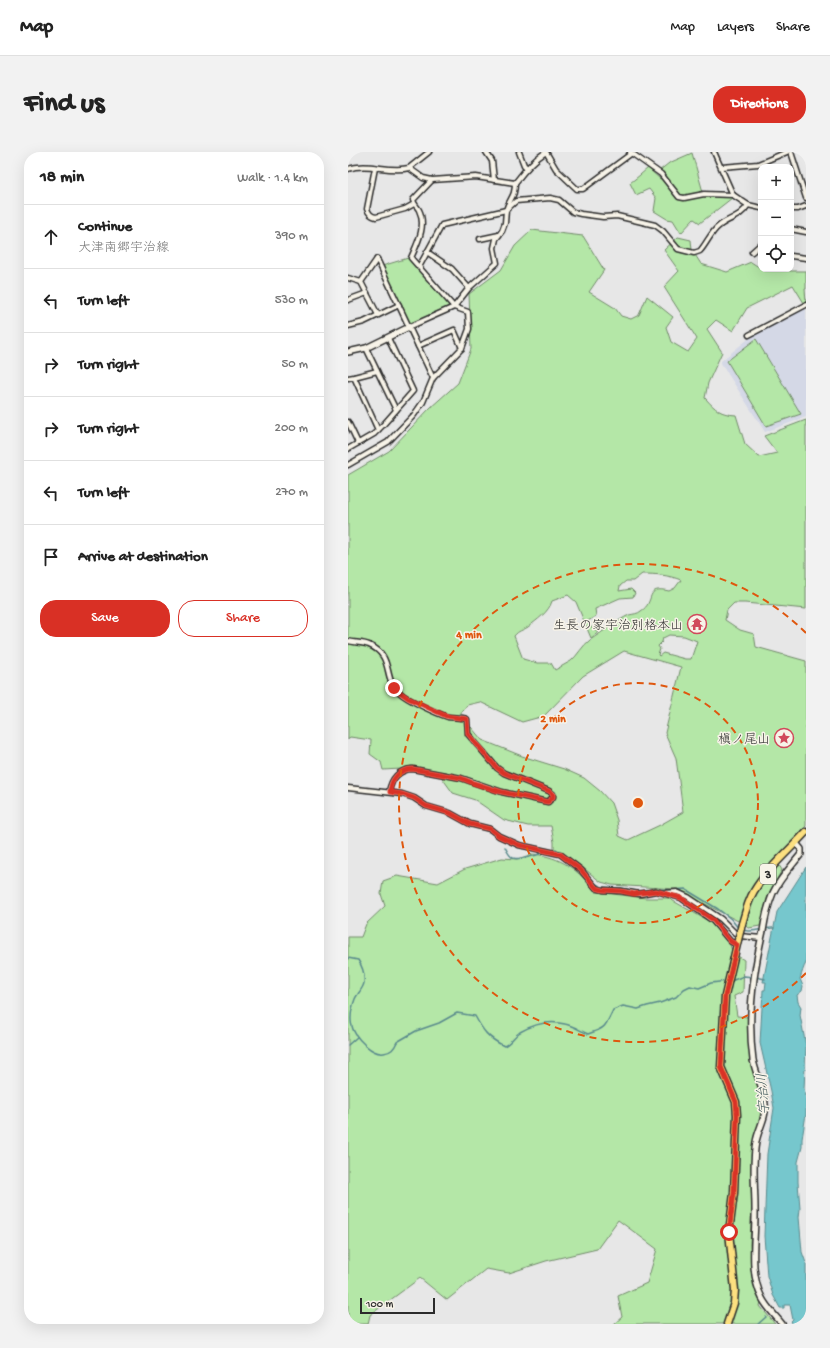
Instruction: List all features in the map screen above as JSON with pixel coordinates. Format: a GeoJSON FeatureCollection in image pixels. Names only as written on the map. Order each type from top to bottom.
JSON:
{"type":"FeatureCollection","features":[{"type":"Feature","properties":{"kind":"main road","name":"3"},"geometry":{"type":"LineString","coordinates":[[727,1324],[734,1303],[729,1232],[734,1193],[737,1115],[736,1102],[721,1067],[723,1012],[726,989],[742,924],[749,901],[754,891],[769,872],[806,832]]}},
{"type":"Feature","properties":{"kind":"street"},"geometry":{"type":"LineString","coordinates":[[421,152],[422,158]]}},
{"type":"Feature","properties":{"kind":"street"},"geometry":{"type":"LineString","coordinates":[[348,169],[366,166],[400,171],[409,168],[429,152]]}},
{"type":"Feature","properties":{"kind":"street"},"geometry":{"type":"LineString","coordinates":[[486,152],[492,161],[494,180]]}},
{"type":"Feature","properties":{"kind":"street"},"geometry":{"type":"LineString","coordinates":[[519,152],[524,165],[528,168]]}},
{"type":"Feature","properties":{"kind":"street"},"geometry":{"type":"LineString","coordinates":[[348,352],[366,348],[454,307],[469,288],[497,263],[494,248],[496,239],[505,223],[508,202],[514,196],[515,183],[543,153],[556,169],[577,189],[583,189],[632,152],[660,174],[679,197],[684,198],[704,194],[733,195],[748,205],[758,207]]}},
{"type":"Feature","properties":{"kind":"street"},"geometry":{"type":"LineString","coordinates":[[714,152],[722,167],[733,195]]}},
{"type":"Feature","properties":{"kind":"street"},"geometry":{"type":"LineString","coordinates":[[722,167],[758,164],[787,152]]}},
{"type":"Feature","properties":{"kind":"street"},"geometry":{"type":"LineString","coordinates":[[791,152],[806,198]]}},
{"type":"Feature","properties":{"kind":"street"},"geometry":{"type":"LineString","coordinates":[[375,168],[367,209],[371,216],[376,217],[405,209],[414,204]]}},
{"type":"Feature","properties":{"kind":"street"},"geometry":{"type":"LineString","coordinates":[[409,168],[423,178],[432,180],[476,177],[515,183]]}},
{"type":"Feature","properties":{"kind":"street"},"geometry":{"type":"LineString","coordinates":[[348,465],[388,442],[414,415],[423,402],[433,378],[462,348],[470,329],[468,312],[454,307],[411,258],[423,227],[420,210],[414,204],[413,200],[432,180]]}},
{"type":"Feature","properties":{"kind":"street"},"geometry":{"type":"LineString","coordinates":[[419,267],[442,225],[506,210],[516,201],[550,198],[559,200],[573,212],[581,214],[603,217],[617,216],[655,224],[678,249],[694,253],[700,251],[720,225],[734,219],[745,210],[748,205]]}},
{"type":"Feature","properties":{"kind":"street"},"geometry":{"type":"LineString","coordinates":[[794,209],[806,206]]}},
{"type":"Feature","properties":{"kind":"street"},"geometry":{"type":"LineString","coordinates":[[794,230],[806,232]]}},
{"type":"Feature","properties":{"kind":"street"},"geometry":{"type":"LineString","coordinates":[[480,239],[499,235]]}},
{"type":"Feature","properties":{"kind":"street"},"geometry":{"type":"LineString","coordinates":[[752,252],[758,247]]}},
{"type":"Feature","properties":{"kind":"street"},"geometry":{"type":"LineString","coordinates":[[427,252],[452,269],[469,288]]}},
{"type":"Feature","properties":{"kind":"street"},"geometry":{"type":"LineString","coordinates":[[794,256],[806,258]]}},
{"type":"Feature","properties":{"kind":"street"},"geometry":{"type":"LineString","coordinates":[[361,282],[377,259],[433,378]]}},
{"type":"Feature","properties":{"kind":"street"},"geometry":{"type":"LineString","coordinates":[[348,278],[361,282],[378,315]]}},
{"type":"Feature","properties":{"kind":"street"},"geometry":{"type":"LineString","coordinates":[[348,300],[367,294]]}},
{"type":"Feature","properties":{"kind":"street"},"geometry":{"type":"LineString","coordinates":[[348,326],[364,322],[399,305]]}},
{"type":"Feature","properties":{"kind":"street"},"geometry":{"type":"LineString","coordinates":[[749,335],[806,305]]}},
{"type":"Feature","properties":{"kind":"street"},"geometry":{"type":"LineString","coordinates":[[418,346],[454,330],[462,348]]}},
{"type":"Feature","properties":{"kind":"street"},"geometry":{"type":"LineString","coordinates":[[348,449],[374,434],[413,391],[388,338]]}},
{"type":"Feature","properties":{"kind":"street"},"geometry":{"type":"LineString","coordinates":[[366,348],[396,410]]}},
{"type":"Feature","properties":{"kind":"street"},"geometry":{"type":"LineString","coordinates":[[348,378],[354,378],[377,371]]}},
{"type":"Feature","properties":{"kind":"street"},"geometry":{"type":"LineString","coordinates":[[354,378],[378,430]]}},
{"type":"Feature","properties":{"kind":"street"},"geometry":{"type":"LineString","coordinates":[[348,422],[358,443]]}},
{"type":"Feature","properties":{"kind":"street"},"geometry":{"type":"LineString","coordinates":[[348,641],[365,644],[380,652],[384,656],[391,684],[399,693],[446,716],[467,719],[468,734],[497,768],[504,773],[549,791],[553,794],[553,797],[548,802],[502,792],[461,778],[413,769],[407,769],[394,776],[390,784],[390,792]]}},
{"type":"Feature","properties":{"kind":"street"},"geometry":{"type":"LineString","coordinates":[[348,788],[402,794],[414,798],[426,806],[450,813],[470,824],[490,829],[499,836],[519,845],[560,854],[581,870],[596,888],[634,894],[656,891],[681,898],[713,920],[730,941],[737,942]]}},
{"type":"Feature","properties":{"kind":"street"},"geometry":{"type":"LineString","coordinates":[[782,1324],[769,1309],[762,1297],[753,1261],[755,1216],[754,1154],[756,1141],[765,1114],[765,1104],[753,1062],[751,1043],[753,981],[764,924],[773,894],[782,877],[801,854],[801,849],[796,843]]}},
{"type":"Feature","properties":{"kind":"street"},"geometry":{"type":"LineString","coordinates":[[665,893],[677,892],[688,897],[721,918],[735,933],[745,937],[762,935]]}},
{"type":"Feature","properties":{"kind":"shaded area"},"geometry":{"type":"Polygon","coordinates":[[[806,308],[806,417],[765,432],[721,361],[752,336],[806,308]]]}},
{"type":"Feature","properties":{"kind":"green space"},"geometry":{"type":"Polygon","coordinates":[[[692,153],[703,192],[679,196],[659,171],[669,163],[692,153]]]}},
{"type":"Feature","properties":{"kind":"green space"},"geometry":{"type":"Polygon","coordinates":[[[648,168],[660,179],[662,178],[677,197],[704,196],[732,198],[700,223],[694,219],[681,233],[673,220],[667,219],[654,211],[656,198],[649,189],[636,195],[630,183],[648,168]]]}},
{"type":"Feature","properties":{"kind":"green space"},"geometry":{"type":"Polygon","coordinates":[[[532,230],[583,236],[604,270],[589,292],[615,308],[621,316],[631,319],[639,315],[647,296],[673,317],[666,327],[671,342],[688,352],[697,339],[664,287],[679,271],[664,250],[678,237],[691,240],[692,250],[701,264],[727,272],[751,262],[758,266],[758,272],[806,271],[806,302],[804,303],[793,285],[747,308],[733,331],[716,320],[707,329],[722,352],[708,383],[705,398],[719,411],[726,414],[736,415],[745,444],[759,457],[777,453],[764,436],[806,420],[806,609],[734,603],[727,610],[725,620],[740,630],[754,634],[756,647],[806,661],[806,826],[776,860],[782,870],[768,895],[760,926],[749,928],[676,889],[612,885],[601,882],[576,862],[554,850],[551,826],[528,826],[504,820],[475,800],[453,793],[437,771],[411,766],[401,769],[383,770],[381,762],[370,754],[371,740],[350,737],[348,740],[348,475],[389,451],[430,408],[458,383],[471,349],[469,294],[501,270],[515,246],[532,230]],[[642,574],[633,581],[626,581],[620,586],[619,591],[631,589],[635,593],[633,597],[620,598],[595,609],[596,616],[588,621],[590,626],[599,632],[591,638],[576,602],[568,595],[552,601],[542,616],[514,636],[523,659],[537,663],[551,663],[555,670],[571,661],[590,640],[625,617],[640,612],[648,603],[653,592],[656,590],[669,591],[675,588],[681,580],[652,574],[642,574]],[[669,635],[663,638],[662,642],[658,646],[660,649],[658,655],[659,656],[663,653],[685,659],[691,659],[697,641],[684,636],[669,635]],[[624,651],[583,676],[544,716],[522,722],[480,702],[467,705],[460,714],[482,740],[522,756],[564,769],[584,778],[600,791],[611,803],[617,820],[619,836],[628,840],[683,812],[676,758],[665,733],[681,667],[624,651]]]}},
{"type":"Feature","properties":{"kind":"green space"},"geometry":{"type":"Polygon","coordinates":[[[408,258],[452,306],[411,324],[409,323],[382,266],[408,258]]]}},
{"type":"Feature","properties":{"kind":"green space"},"geometry":{"type":"Polygon","coordinates":[[[756,339],[801,414],[766,426],[727,361],[756,339]]]}},
{"type":"Feature","properties":{"kind":"green space"},"geometry":{"type":"Polygon","coordinates":[[[533,854],[553,858],[569,866],[583,877],[596,892],[646,898],[668,898],[710,922],[730,945],[733,953],[744,960],[743,992],[734,996],[737,1016],[749,1017],[762,1104],[754,1151],[750,1244],[754,1283],[762,1297],[760,1306],[775,1324],[614,1324],[622,1317],[618,1296],[647,1283],[657,1249],[618,1220],[597,1249],[546,1261],[509,1273],[486,1269],[447,1300],[420,1278],[370,1315],[368,1324],[348,1324],[348,937],[361,937],[366,924],[385,906],[381,894],[383,881],[397,876],[438,883],[465,869],[502,858],[517,859],[533,854]]]}},
{"type":"Feature","properties":{"kind":"water"},"geometry":{"type":"Polygon","coordinates":[[[806,867],[806,963],[800,979],[803,986],[802,991],[797,995],[798,1002],[801,1007],[800,1015],[806,1046],[804,1089],[806,1097],[806,1114],[802,1147],[798,1162],[798,1182],[802,1252],[806,1263],[806,1324],[793,1324],[791,1322],[793,1320],[790,1305],[784,1305],[784,1308],[780,1308],[773,1295],[767,1276],[764,1236],[767,1154],[774,1108],[760,1043],[763,990],[765,990],[766,982],[763,982],[777,912],[806,867]]]}},
{"type":"Feature","properties":{"kind":"waterway"},"geometry":{"type":"LineString","coordinates":[[505,847],[509,855],[513,858],[524,858],[542,853]]}},
{"type":"Feature","properties":{"kind":"waterway"},"geometry":{"type":"LineString","coordinates":[[556,849],[580,866],[596,884],[602,887],[622,888],[635,891],[685,889],[718,909],[731,919],[739,929]]}},
{"type":"Feature","properties":{"kind":"waterway"},"geometry":{"type":"LineString","coordinates":[[743,930],[755,931],[766,928],[774,928]]}},
{"type":"Feature","properties":{"kind":"waterway"},"geometry":{"type":"LineString","coordinates":[[348,958],[358,960],[364,977],[364,983],[355,999],[351,1012],[351,1024],[360,1040],[373,1051],[378,1053],[386,1053],[390,1051],[397,1042],[416,1031],[439,1023],[457,1013],[475,1016],[486,1034],[504,1046],[520,1032],[536,1025],[553,1022],[574,1027],[588,1034],[602,1028],[613,1010],[623,1006],[638,1009],[676,997],[684,989],[690,986],[699,988],[711,983],[727,981]]}},
{"type":"Feature","properties":{"kind":"waterway"},"geometry":{"type":"LineString","coordinates":[[731,981],[744,976],[753,977]]}},
{"type":"Feature","properties":{"kind":"waterway"},"geometry":{"type":"LineString","coordinates":[[756,977],[765,979]]}},
{"type":"Feature","properties":{"kind":"waterway"},"geometry":{"type":"LineString","coordinates":[[348,1045],[357,1037]]}},
{"type":"Feature","properties":{"kind":"waterway"},"geometry":{"type":"LineString","coordinates":[[758,1324],[766,1317]]}},
{"type":"Feature","properties":{"kind":"place","name":"生長の家宇治別格本山"},"geometry":{"type":"Point","coordinates":[697,624]}},
{"type":"Feature","properties":{"kind":"place","name":"槇ノ尾山"},"geometry":{"type":"Point","coordinates":[784,738]}},
{"type":"Feature","properties":{"kind":"route"},"geometry":{"type":"LineString","coordinates":[[394,688],[408,698],[446,716],[467,719],[468,734],[497,768],[504,773],[542,787],[553,794],[553,797],[548,802],[543,801],[502,792],[461,778],[413,769],[407,769],[394,776],[390,784],[390,792],[414,798],[426,806],[450,813],[470,824],[490,829],[499,836],[519,845],[560,854],[581,870],[596,888],[634,894],[656,891],[681,898],[713,920],[730,941],[737,945],[725,996],[721,1067],[723,1075],[736,1102],[737,1115],[734,1193],[729,1232]]}},
{"type":"Feature","properties":{"kind":"water label","name":"宇治川"},"geometry":{"type":"Point","coordinates":[762,1094]}}]}
